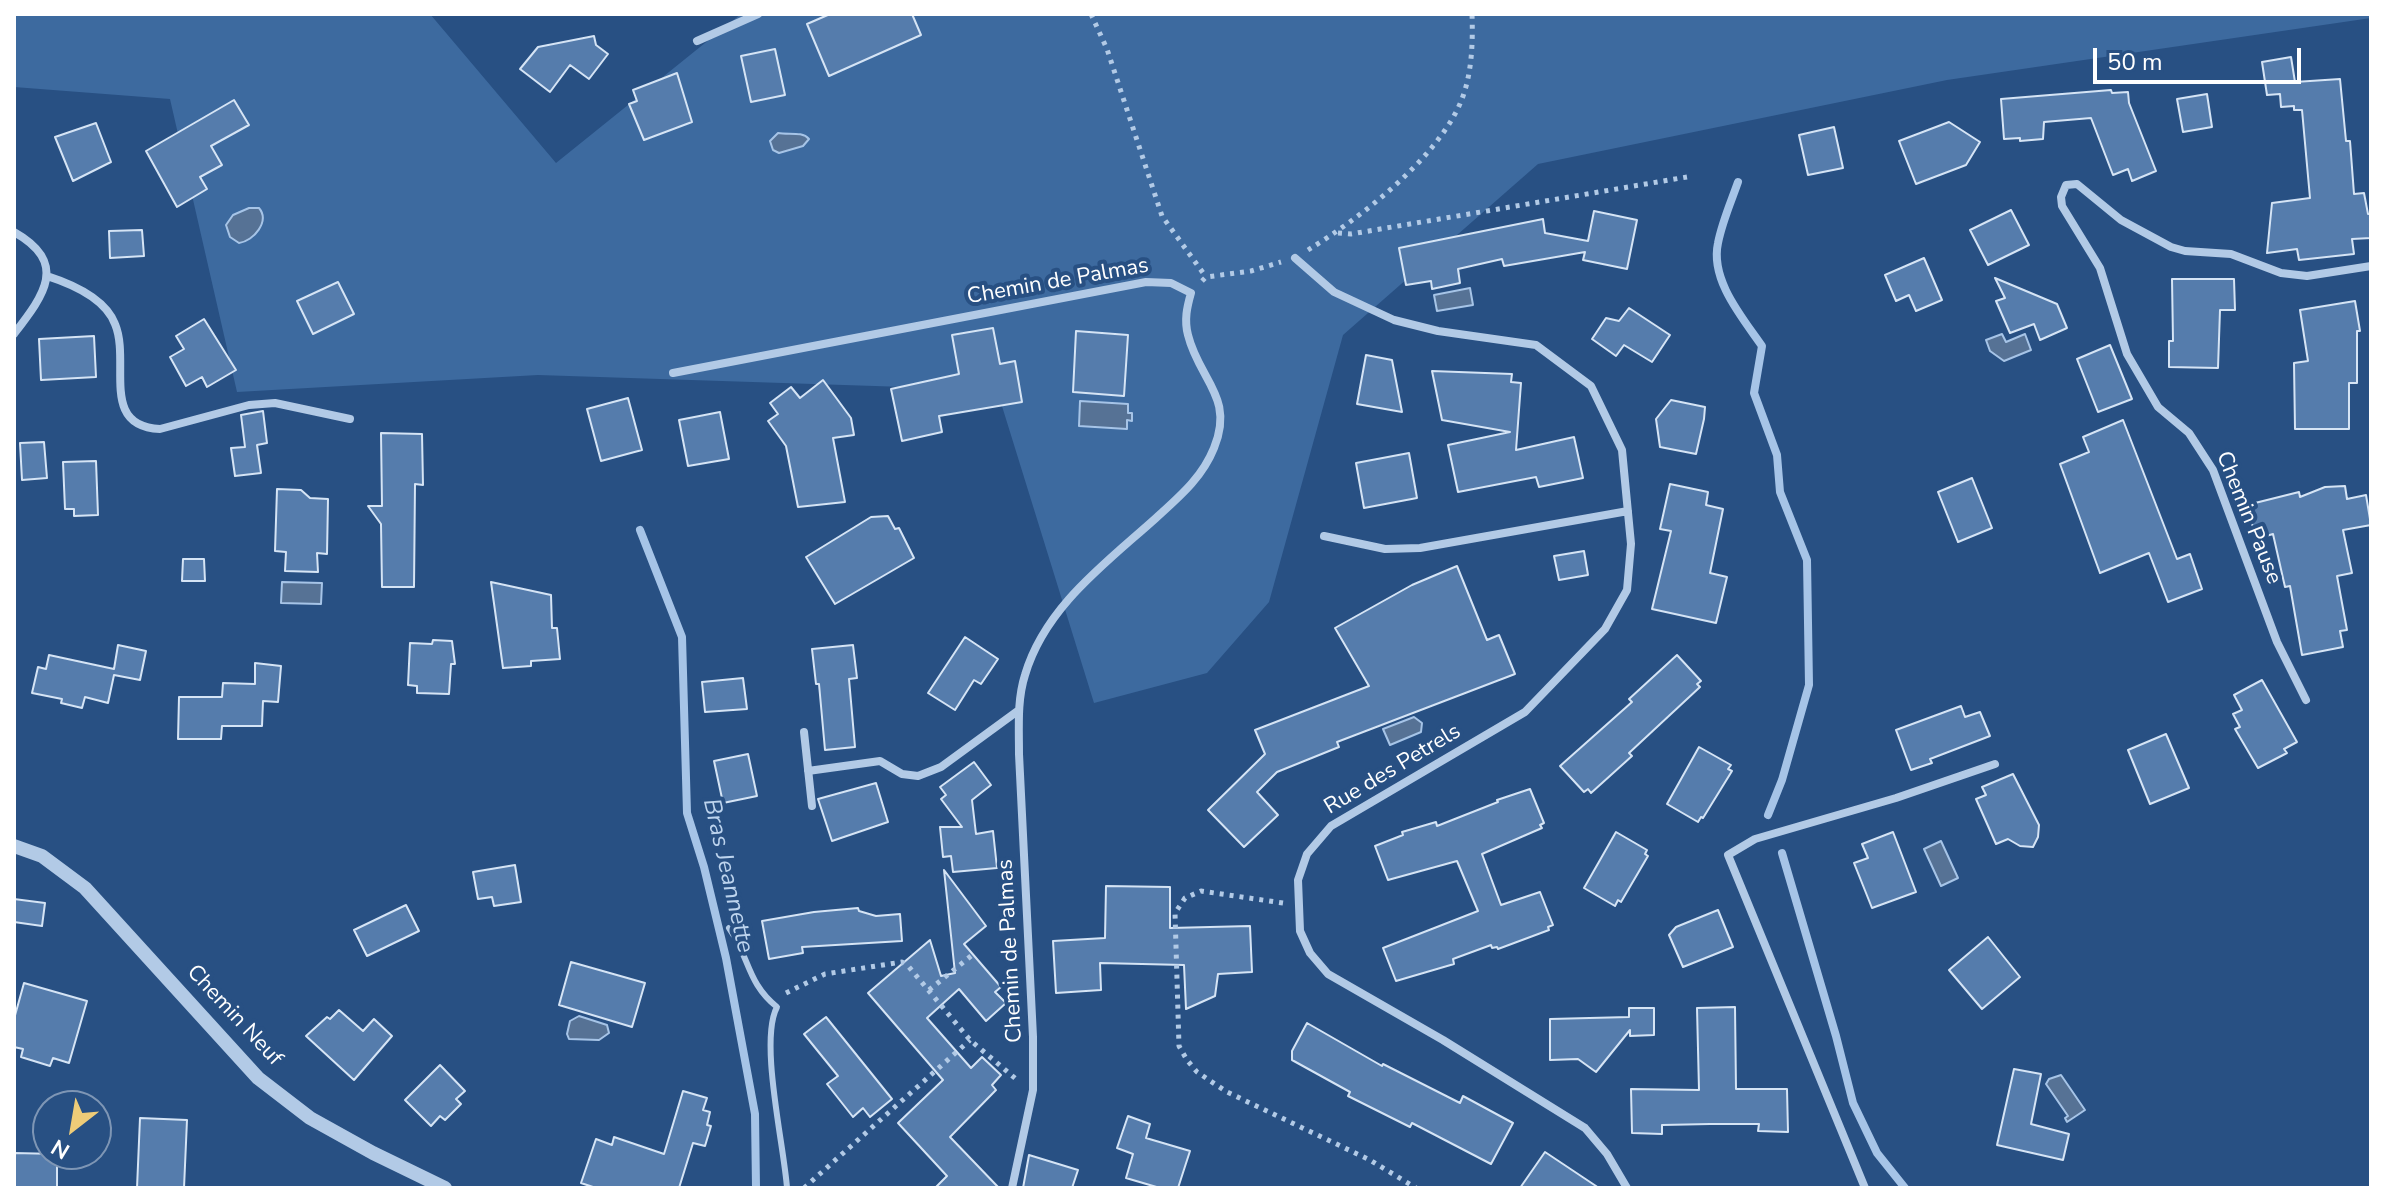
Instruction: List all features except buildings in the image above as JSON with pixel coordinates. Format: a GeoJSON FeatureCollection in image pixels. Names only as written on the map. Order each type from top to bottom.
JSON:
{"type":"FeatureCollection","features":[{"type":"Feature","properties":{"kind":"street"},"geometry":{"type":"LineString","coordinates":[[697,41],[758,14]]}},
{"type":"Feature","properties":{"kind":"street","name":"Chemin Pause"},"geometry":{"type":"LineString","coordinates":[[2306,700],[2277,642],[2213,470],[2189,433],[2158,407],[2146,390],[2127,354],[2100,268],[2066,214],[2061,197],[2066,185],[2077,184],[2121,220],[2171,247],[2231,254],[2281,273],[2307,276],[2371,266]]}},
{"type":"Feature","properties":{"kind":"street"},"geometry":{"type":"LineString","coordinates":[[14,232],[34,243],[46,260],[47,276],[42,293],[14,334]]}},
{"type":"Feature","properties":{"kind":"street","name":"Rue des Petrels"},"geometry":{"type":"LineString","coordinates":[[1295,258],[1334,292],[1394,320],[1438,331],[1536,345],[1591,386],[1622,450],[1631,544],[1627,590],[1605,629],[1525,712],[1331,826],[1307,854],[1298,880],[1300,931],[1310,953],[1328,974],[1443,1040],[1585,1128],[1607,1154],[1627,1188]]}},
{"type":"Feature","properties":{"kind":"street"},"geometry":{"type":"LineString","coordinates":[[47,276],[67,282],[105,307],[116,325],[121,348],[122,402],[128,416],[146,428],[160,429],[249,405],[275,403],[350,419]]}},
{"type":"Feature","properties":{"kind":"street","name":"Chemin de Palmas"},"geometry":{"type":"LineString","coordinates":[[673,373],[1146,282],[1171,283],[1191,293],[1186,312],[1187,333],[1218,397],[1222,426],[1214,451],[1201,475],[1183,494],[1088,580],[1048,622],[1025,674],[1019,710],[1033,1090],[1012,1188]]}},
{"type":"Feature","properties":{"kind":"street"},"geometry":{"type":"LineString","coordinates":[[1324,536],[1385,549],[1420,548],[1628,511]]}},
{"type":"Feature","properties":{"kind":"street"},"geometry":{"type":"LineString","coordinates":[[808,771],[880,761],[902,774],[918,776],[941,767],[1019,710]]}},
{"type":"Feature","properties":{"kind":"street"},"geometry":{"type":"LineString","coordinates":[[804,732],[812,806]]}},
{"type":"Feature","properties":{"kind":"street"},"geometry":{"type":"LineString","coordinates":[[1865,1188],[1728,855],[1755,839],[1896,798],[1995,764]]}},
{"type":"Feature","properties":{"kind":"street","name":"Chemin Neuf"},"geometry":{"type":"LineString","coordinates":[[14,846],[42,856],[85,888],[258,1078],[310,1118],[445,1188]]}},
{"type":"Feature","properties":{"kind":"lane"},"geometry":{"type":"LineString","coordinates":[[729,928],[745,955],[754,983],[777,1007],[771,1018],[769,1045],[787,1188]]}},
{"type":"Feature","properties":{"kind":"path"},"geometry":{"type":"LineString","coordinates":[[1091,14],[1107,49],[1162,216],[1206,277]]}},
{"type":"Feature","properties":{"kind":"path"},"geometry":{"type":"LineString","coordinates":[[1191,293],[1206,277],[1251,271],[1295,258],[1337,233],[1414,168],[1439,139],[1460,104],[1470,70],[1472,14]]}},
{"type":"Feature","properties":{"kind":"path"},"geometry":{"type":"LineString","coordinates":[[1337,233],[1351,234],[1687,177]]}},
{"type":"Feature","properties":{"kind":"path"},"geometry":{"type":"LineString","coordinates":[[1300,906],[1201,891],[1185,898],[1175,913],[1179,1046],[1197,1072],[1227,1092],[1370,1160],[1416,1188]]}},
{"type":"Feature","properties":{"kind":"path"},"geometry":{"type":"LineString","coordinates":[[929,990],[971,956]]}},
{"type":"Feature","properties":{"kind":"path"},"geometry":{"type":"LineString","coordinates":[[777,1007],[785,993],[825,974],[902,962],[970,1040],[1033,1090]]}},
{"type":"Feature","properties":{"kind":"path"},"geometry":{"type":"LineString","coordinates":[[804,1188],[970,1040]]}},
{"type":"Feature","properties":{"kind":"shaded area"},"geometry":{"type":"Polygon","coordinates":[[[14,14],[430,14],[556,163],[741,14],[2371,14],[2371,18],[1947,80],[1538,164],[1343,335],[1269,602],[1207,673],[1094,703],[997,390],[538,375],[237,392],[170,99],[14,87],[14,14]]]}},
{"type":"Feature","properties":{"kind":"shaded area"},"geometry":{"type":"Polygon","coordinates":[[[778,133],[799,134],[809,139],[803,146],[779,153],[773,150],[770,141],[778,133]]]}},
{"type":"Feature","properties":{"kind":"shaded area"},"geometry":{"type":"Polygon","coordinates":[[[249,208],[259,208],[263,219],[259,230],[250,239],[239,243],[230,237],[226,225],[233,215],[249,208]]]}},
{"type":"Feature","properties":{"kind":"shaded area"},"geometry":{"type":"Polygon","coordinates":[[[1470,288],[1473,305],[1437,311],[1434,295],[1470,288]]]}},
{"type":"Feature","properties":{"kind":"shaded area"},"geometry":{"type":"Polygon","coordinates":[[[2002,334],[2006,342],[2025,334],[2031,350],[2004,361],[1990,351],[1986,340],[2002,334]]]}},
{"type":"Feature","properties":{"kind":"shaded area"},"geometry":{"type":"Polygon","coordinates":[[[1080,401],[1128,404],[1132,421],[1127,420],[1127,429],[1079,426],[1080,401]]]}},
{"type":"Feature","properties":{"kind":"shaded area"},"geometry":{"type":"Polygon","coordinates":[[[282,582],[322,583],[321,604],[281,603],[282,582]]]}},
{"type":"Feature","properties":{"kind":"shaded area"},"geometry":{"type":"Polygon","coordinates":[[[1414,717],[1422,723],[1421,732],[1390,745],[1383,729],[1414,717]]]}},
{"type":"Feature","properties":{"kind":"shaded area"},"geometry":{"type":"Polygon","coordinates":[[[1941,841],[1958,878],[1941,886],[1924,849],[1941,841]]]}},
{"type":"Feature","properties":{"kind":"shaded area"},"geometry":{"type":"Polygon","coordinates":[[[579,1016],[607,1025],[609,1033],[599,1040],[569,1039],[570,1021],[579,1016]]]}},
{"type":"Feature","properties":{"kind":"shaded area"},"geometry":{"type":"Polygon","coordinates":[[[2061,1075],[2085,1110],[2067,1122],[2065,1118],[2068,1116],[2046,1084],[2049,1079],[2061,1075]]]}},
{"type":"Feature","properties":{"kind":"waterway"},"geometry":{"type":"LineString","coordinates":[[1738,182],[1718,243],[1719,271],[1730,298],[1762,346],[1754,393],[1777,455],[1780,492],[1807,560],[1809,685],[1782,780],[1768,815]]}},
{"type":"Feature","properties":{"kind":"waterway","name":"Bras Jeannette"},"geometry":{"type":"LineString","coordinates":[[640,530],[682,637],[687,813],[726,958],[755,1114],[756,1188]]}},
{"type":"Feature","properties":{"kind":"waterway"},"geometry":{"type":"LineString","coordinates":[[1782,853],[1853,1103],[1877,1153],[1905,1188]]}}]}
